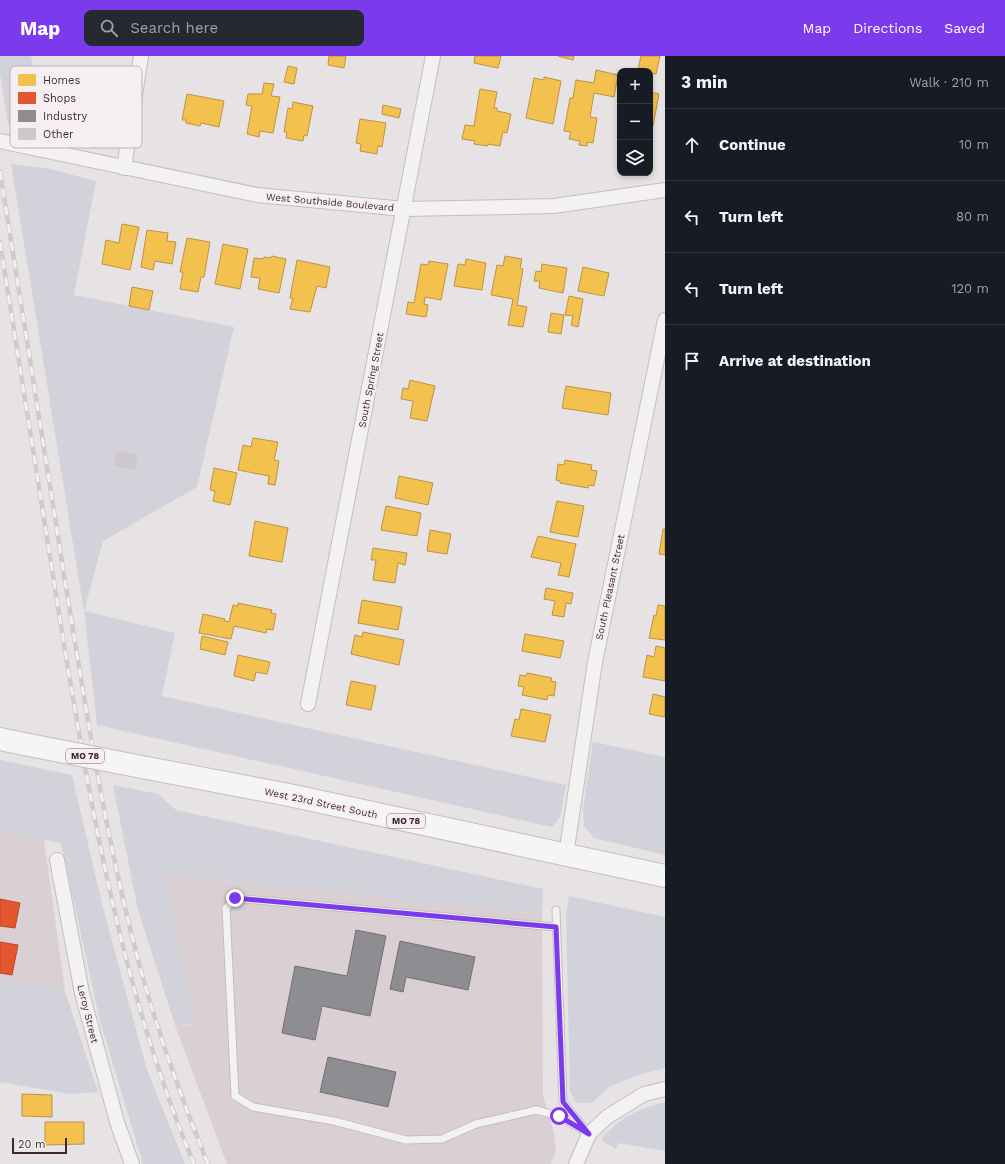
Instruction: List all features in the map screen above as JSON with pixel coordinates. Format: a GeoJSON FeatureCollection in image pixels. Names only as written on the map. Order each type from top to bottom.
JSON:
{"type":"FeatureCollection","features":[{"type":"Feature","properties":{"kind":"main road","name":"West 23rd Street South"},"geometry":{"type":"LineString","coordinates":[[0,739],[289,795],[665,876]]}},
{"type":"Feature","properties":{"kind":"street"},"geometry":{"type":"LineString","coordinates":[[139,66],[141,56]]}},
{"type":"Feature","properties":{"kind":"street","name":"South Spring Street"},"geometry":{"type":"LineString","coordinates":[[308,704],[433,56]]}},
{"type":"Feature","properties":{"kind":"street","name":"West Southside Boulevard"},"geometry":{"type":"LineString","coordinates":[[0,141],[10,143]]}},
{"type":"Feature","properties":{"kind":"street","name":"West Southside Boulevard"},"geometry":{"type":"LineString","coordinates":[[30,148],[257,195],[404,209],[554,206],[665,190]]}},
{"type":"Feature","properties":{"kind":"street"},"geometry":{"type":"LineString","coordinates":[[124,168],[127,148]]}},
{"type":"Feature","properties":{"kind":"street","name":"South Pleasant Street"},"geometry":{"type":"LineString","coordinates":[[566,855],[595,662],[665,320]]}},
{"type":"Feature","properties":{"kind":"street","name":"Leroy Street"},"geometry":{"type":"LineString","coordinates":[[56,860],[82,993],[117,1122],[132,1164]]}},
{"type":"Feature","properties":{"kind":"street"},"geometry":{"type":"LineString","coordinates":[[576,1164],[589,1134],[607,1117],[644,1094],[665,1089]]}},
{"type":"Feature","properties":{"kind":"lane"},"geometry":{"type":"LineString","coordinates":[[556,927],[235,898],[226,908],[235,1096],[253,1107],[334,1121],[406,1140],[442,1139],[476,1124],[536,1110],[559,1116],[589,1134]]}},
{"type":"Feature","properties":{"kind":"lane"},"geometry":{"type":"LineString","coordinates":[[556,910],[563,1102],[589,1134]]}},
{"type":"Feature","properties":{"kind":"shaded area"},"geometry":{"type":"Polygon","coordinates":[[[0,56],[31,56],[33,66],[10,66],[10,125],[8,125],[0,73],[0,56]]]}},
{"type":"Feature","properties":{"kind":"shaded area"},"geometry":{"type":"Polygon","coordinates":[[[11,164],[50,169],[96,181],[74,295],[234,327],[197,487],[103,541],[84,611],[11,164]]]}},
{"type":"Feature","properties":{"kind":"shaded area"},"geometry":{"type":"Polygon","coordinates":[[[84,611],[175,633],[162,696],[566,785],[560,817],[552,827],[97,725],[84,611]]]}},
{"type":"Feature","properties":{"kind":"shaded area"},"geometry":{"type":"Polygon","coordinates":[[[593,742],[665,757],[665,855],[594,838],[584,826],[583,809],[593,742]]]}},
{"type":"Feature","properties":{"kind":"shaded area"},"geometry":{"type":"Polygon","coordinates":[[[0,760],[72,775],[102,904],[147,1070],[185,1164],[143,1164],[100,1021],[61,843],[0,831],[0,760]]]}},
{"type":"Feature","properties":{"kind":"shaded area"},"geometry":{"type":"Polygon","coordinates":[[[113,785],[158,794],[176,810],[543,889],[542,914],[164,874],[194,1023],[176,1028],[138,910],[113,785]]]}},
{"type":"Feature","properties":{"kind":"shaded area"},"geometry":{"type":"Polygon","coordinates":[[[0,831],[44,840],[65,991],[0,978],[0,831]]]}},
{"type":"Feature","properties":{"kind":"shaded area"},"geometry":{"type":"Polygon","coordinates":[[[164,874],[542,914],[543,1096],[554,1133],[556,1151],[551,1164],[227,1164],[176,1028],[194,1024],[164,874]]]}},
{"type":"Feature","properties":{"kind":"shaded area"},"geometry":{"type":"Polygon","coordinates":[[[569,896],[665,917],[665,1068],[641,1074],[610,1086],[592,1103],[576,1103],[570,1091],[566,915],[569,896]]]}},
{"type":"Feature","properties":{"kind":"shaded area"},"geometry":{"type":"Polygon","coordinates":[[[0,978],[65,991],[98,1092],[70,1094],[0,1082],[0,978]]]}},
{"type":"Feature","properties":{"kind":"shaded area"},"geometry":{"type":"Polygon","coordinates":[[[665,1102],[665,1151],[618,1143],[616,1149],[601,1140],[615,1125],[629,1115],[665,1102]]]}},
{"type":"Feature","properties":{"kind":"building: Homes"},"geometry":{"type":"Polygon","coordinates":[[[329,56],[346,56],[344,68],[328,65],[329,56]]]}},
{"type":"Feature","properties":{"kind":"building: Homes"},"geometry":{"type":"Polygon","coordinates":[[[475,56],[501,56],[498,68],[474,63],[475,56]]]}},
{"type":"Feature","properties":{"kind":"building: Homes"},"geometry":{"type":"Polygon","coordinates":[[[558,56],[574,56],[573,60],[558,56]]]}},
{"type":"Feature","properties":{"kind":"building: Homes"},"geometry":{"type":"Polygon","coordinates":[[[641,56],[660,56],[656,74],[653,74],[653,68],[638,68],[641,56]]]}},
{"type":"Feature","properties":{"kind":"building: Homes"},"geometry":{"type":"Polygon","coordinates":[[[288,66],[297,68],[294,84],[284,82],[288,66]]]}},
{"type":"Feature","properties":{"kind":"building: Homes"},"geometry":{"type":"Polygon","coordinates":[[[596,70],[617,75],[614,97],[594,93],[590,117],[597,118],[593,143],[587,142],[587,146],[579,145],[580,141],[569,139],[571,132],[564,131],[570,98],[573,98],[576,80],[594,83],[596,70]]]}},
{"type":"Feature","properties":{"kind":"building: Homes"},"geometry":{"type":"Polygon","coordinates":[[[544,77],[561,81],[553,124],[526,118],[534,78],[544,80],[544,77]]]}},
{"type":"Feature","properties":{"kind":"building: Homes"},"geometry":{"type":"Polygon","coordinates":[[[264,83],[274,84],[271,96],[280,97],[273,133],[260,131],[259,137],[247,134],[252,106],[246,105],[248,94],[262,94],[264,83]]]}},
{"type":"Feature","properties":{"kind":"building: Homes"},"geometry":{"type":"Polygon","coordinates":[[[480,89],[497,92],[494,108],[497,108],[497,111],[511,114],[507,133],[503,132],[500,146],[474,144],[475,141],[462,139],[465,125],[474,126],[480,89]]]}},
{"type":"Feature","properties":{"kind":"building: Homes"},"geometry":{"type":"Polygon","coordinates":[[[653,93],[659,94],[653,126],[653,93]]]}},
{"type":"Feature","properties":{"kind":"building: Homes"},"geometry":{"type":"Polygon","coordinates":[[[187,94],[224,101],[219,127],[201,123],[200,126],[186,123],[186,120],[182,120],[187,94]]]}},
{"type":"Feature","properties":{"kind":"building: Homes"},"geometry":{"type":"Polygon","coordinates":[[[293,102],[313,106],[307,136],[304,135],[303,141],[286,138],[287,132],[284,132],[288,108],[292,109],[293,102]]]}},
{"type":"Feature","properties":{"kind":"building: Homes"},"geometry":{"type":"Polygon","coordinates":[[[383,105],[401,109],[399,118],[382,114],[383,105]]]}},
{"type":"Feature","properties":{"kind":"building: Homes"},"geometry":{"type":"Polygon","coordinates":[[[360,119],[386,123],[382,147],[378,146],[377,154],[360,151],[361,144],[356,143],[360,119]]]}},
{"type":"Feature","properties":{"kind":"building: Homes"},"geometry":{"type":"Polygon","coordinates":[[[122,224],[139,227],[130,270],[102,264],[106,240],[119,243],[122,224]]]}},
{"type":"Feature","properties":{"kind":"building: Homes"},"geometry":{"type":"Polygon","coordinates":[[[147,230],[168,233],[167,241],[176,242],[172,264],[155,261],[153,270],[141,267],[147,230]]]}},
{"type":"Feature","properties":{"kind":"building: Homes"},"geometry":{"type":"Polygon","coordinates":[[[187,238],[210,242],[204,277],[201,277],[198,292],[180,289],[183,272],[180,272],[187,238]]]}},
{"type":"Feature","properties":{"kind":"building: Homes"},"geometry":{"type":"Polygon","coordinates":[[[223,244],[248,249],[240,289],[215,284],[223,244]]]}},
{"type":"Feature","properties":{"kind":"building: Homes"},"geometry":{"type":"Polygon","coordinates":[[[272,256],[286,259],[279,293],[258,289],[260,278],[251,277],[254,258],[263,259],[264,257],[271,258],[272,256]]]}},
{"type":"Feature","properties":{"kind":"building: Homes"},"geometry":{"type":"Polygon","coordinates":[[[505,256],[522,259],[520,268],[523,269],[517,305],[527,307],[523,327],[508,325],[513,299],[491,295],[497,265],[503,266],[505,256]]]}},
{"type":"Feature","properties":{"kind":"building: Homes"},"geometry":{"type":"Polygon","coordinates":[[[466,259],[486,263],[482,290],[454,286],[458,264],[465,265],[466,259]]]}},
{"type":"Feature","properties":{"kind":"building: Homes"},"geometry":{"type":"Polygon","coordinates":[[[297,260],[330,267],[326,288],[317,286],[310,312],[290,309],[293,298],[290,298],[297,260]]]}},
{"type":"Feature","properties":{"kind":"building: Homes"},"geometry":{"type":"Polygon","coordinates":[[[429,261],[448,264],[441,300],[425,297],[424,304],[428,305],[426,317],[406,314],[408,302],[414,303],[421,264],[428,265],[429,261]]]}},
{"type":"Feature","properties":{"kind":"building: Homes"},"geometry":{"type":"Polygon","coordinates":[[[542,264],[567,268],[563,293],[539,288],[540,281],[534,281],[536,271],[541,272],[542,264]]]}},
{"type":"Feature","properties":{"kind":"building: Homes"},"geometry":{"type":"Polygon","coordinates":[[[583,267],[609,273],[604,296],[578,291],[583,267]]]}},
{"type":"Feature","properties":{"kind":"building: Homes"},"geometry":{"type":"Polygon","coordinates":[[[132,287],[153,291],[149,310],[129,306],[132,287]]]}},
{"type":"Feature","properties":{"kind":"building: Homes"},"geometry":{"type":"Polygon","coordinates":[[[569,296],[583,299],[578,327],[571,325],[573,316],[565,315],[569,296]]]}},
{"type":"Feature","properties":{"kind":"building: Homes"},"geometry":{"type":"Polygon","coordinates":[[[551,313],[564,315],[561,334],[548,332],[551,313]]]}},
{"type":"Feature","properties":{"kind":"building: Homes"},"geometry":{"type":"Polygon","coordinates":[[[410,380],[435,386],[427,421],[410,418],[413,401],[401,399],[403,388],[408,389],[410,380]]]}},
{"type":"Feature","properties":{"kind":"building: Homes"},"geometry":{"type":"Polygon","coordinates":[[[566,386],[611,393],[608,415],[562,408],[566,386]]]}},
{"type":"Feature","properties":{"kind":"building: Homes"},"geometry":{"type":"Polygon","coordinates":[[[253,438],[278,442],[274,460],[279,461],[275,485],[268,484],[269,476],[238,470],[243,445],[251,447],[253,438]]]}},
{"type":"Feature","properties":{"kind":"building: Homes"},"geometry":{"type":"Polygon","coordinates":[[[565,460],[592,465],[591,470],[597,471],[594,486],[589,485],[588,488],[560,483],[560,481],[556,480],[558,464],[564,465],[565,460]]]}},
{"type":"Feature","properties":{"kind":"building: Homes"},"geometry":{"type":"Polygon","coordinates":[[[214,468],[237,473],[230,505],[213,501],[215,491],[210,490],[214,468]]]}},
{"type":"Feature","properties":{"kind":"building: Homes"},"geometry":{"type":"Polygon","coordinates":[[[399,476],[433,483],[428,505],[395,498],[399,476]]]}},
{"type":"Feature","properties":{"kind":"building: Homes"},"geometry":{"type":"Polygon","coordinates":[[[557,501],[584,506],[578,537],[550,532],[557,501]]]}},
{"type":"Feature","properties":{"kind":"building: Homes"},"geometry":{"type":"Polygon","coordinates":[[[386,506],[421,513],[417,536],[381,530],[386,506]]]}},
{"type":"Feature","properties":{"kind":"building: Homes"},"geometry":{"type":"Polygon","coordinates":[[[255,521],[288,528],[282,562],[249,556],[255,521]]]}},
{"type":"Feature","properties":{"kind":"building: Homes"},"geometry":{"type":"Polygon","coordinates":[[[663,529],[665,529],[665,555],[659,554],[663,529]]]}},
{"type":"Feature","properties":{"kind":"building: Homes"},"geometry":{"type":"Polygon","coordinates":[[[430,530],[451,534],[447,554],[427,551],[430,530]]]}},
{"type":"Feature","properties":{"kind":"building: Homes"},"geometry":{"type":"Polygon","coordinates":[[[538,536],[576,544],[569,577],[558,575],[561,563],[531,557],[538,536]]]}},
{"type":"Feature","properties":{"kind":"building: Homes"},"geometry":{"type":"Polygon","coordinates":[[[373,548],[407,553],[405,565],[398,563],[395,583],[373,580],[376,560],[371,560],[373,548]]]}},
{"type":"Feature","properties":{"kind":"building: Homes"},"geometry":{"type":"Polygon","coordinates":[[[546,588],[573,593],[571,604],[566,603],[564,617],[552,615],[555,601],[544,599],[546,588]]]}},
{"type":"Feature","properties":{"kind":"building: Homes"},"geometry":{"type":"Polygon","coordinates":[[[362,600],[402,607],[398,630],[358,623],[362,600]]]}},
{"type":"Feature","properties":{"kind":"building: Homes"},"geometry":{"type":"Polygon","coordinates":[[[238,603],[272,610],[271,613],[276,614],[273,630],[267,629],[266,633],[234,626],[231,639],[199,633],[203,614],[225,619],[224,621],[229,622],[233,605],[238,606],[238,603]]]}},
{"type":"Feature","properties":{"kind":"building: Homes"},"geometry":{"type":"Polygon","coordinates":[[[658,605],[665,606],[665,640],[649,638],[654,615],[656,616],[658,605]]]}},
{"type":"Feature","properties":{"kind":"building: Homes"},"geometry":{"type":"Polygon","coordinates":[[[363,632],[404,640],[399,665],[351,654],[355,635],[362,637],[363,632]]]}},
{"type":"Feature","properties":{"kind":"building: Homes"},"geometry":{"type":"Polygon","coordinates":[[[525,634],[564,641],[560,658],[522,651],[525,634]]]}},
{"type":"Feature","properties":{"kind":"building: Homes"},"geometry":{"type":"Polygon","coordinates":[[[202,636],[228,642],[225,655],[200,649],[202,636]]]}},
{"type":"Feature","properties":{"kind":"building: Homes"},"geometry":{"type":"Polygon","coordinates":[[[656,646],[665,648],[665,681],[643,677],[647,655],[654,657],[656,646]]]}},
{"type":"Feature","properties":{"kind":"building: Homes"},"geometry":{"type":"Polygon","coordinates":[[[238,655],[270,662],[267,674],[256,672],[254,681],[234,676],[238,655]]]}},
{"type":"Feature","properties":{"kind":"building: Homes"},"geometry":{"type":"Polygon","coordinates":[[[527,673],[552,678],[551,681],[556,682],[554,696],[548,695],[547,700],[522,695],[524,687],[518,686],[520,675],[526,676],[527,673]]]}},
{"type":"Feature","properties":{"kind":"building: Homes"},"geometry":{"type":"Polygon","coordinates":[[[351,681],[376,686],[371,710],[346,705],[351,681]]]}},
{"type":"Feature","properties":{"kind":"building: Homes"},"geometry":{"type":"Polygon","coordinates":[[[653,694],[665,697],[665,717],[649,714],[653,694]]]}},
{"type":"Feature","properties":{"kind":"building: Homes"},"geometry":{"type":"Polygon","coordinates":[[[521,709],[551,715],[545,742],[511,736],[515,719],[519,720],[521,709]]]}},
{"type":"Feature","properties":{"kind":"building: Homes"},"geometry":{"type":"Polygon","coordinates":[[[22,1094],[52,1095],[52,1117],[22,1116],[22,1094]]]}},
{"type":"Feature","properties":{"kind":"building: Homes"},"geometry":{"type":"Polygon","coordinates":[[[45,1122],[84,1122],[84,1144],[45,1145],[45,1122]]]}},
{"type":"Feature","properties":{"kind":"building: Shops"},"geometry":{"type":"Polygon","coordinates":[[[0,899],[20,903],[15,928],[0,926],[0,899]]]}},
{"type":"Feature","properties":{"kind":"building: Shops"},"geometry":{"type":"Polygon","coordinates":[[[0,942],[18,945],[12,975],[0,973],[0,942]]]}},
{"type":"Feature","properties":{"kind":"building: Industry"},"geometry":{"type":"Polygon","coordinates":[[[356,930],[386,936],[370,1016],[322,1006],[315,1040],[282,1033],[295,966],[347,976],[356,930]]]}},
{"type":"Feature","properties":{"kind":"building: Industry"},"geometry":{"type":"Polygon","coordinates":[[[400,941],[475,957],[468,990],[406,977],[403,992],[390,989],[400,941]]]}},
{"type":"Feature","properties":{"kind":"building: Industry"},"geometry":{"type":"Polygon","coordinates":[[[328,1057],[396,1072],[388,1107],[320,1092],[328,1057]]]}},
{"type":"Feature","properties":{"kind":"building: Other"},"geometry":{"type":"Polygon","coordinates":[[[117,451],[138,455],[135,470],[114,466],[117,451]]]}},
{"type":"Feature","properties":{"kind":"railway"},"geometry":{"type":"LineString","coordinates":[[0,171],[94,756],[121,891],[139,965],[156,1023],[186,1108],[208,1164]]}},
{"type":"Feature","properties":{"kind":"railway"},"geometry":{"type":"LineString","coordinates":[[0,242],[61,626],[97,831],[128,966],[147,1033],[169,1099],[194,1164]]}},
{"type":"Feature","properties":{"kind":"route"},"geometry":{"type":"LineString","coordinates":[[235,898],[556,927],[563,1102],[589,1134],[559,1116]]}}]}
